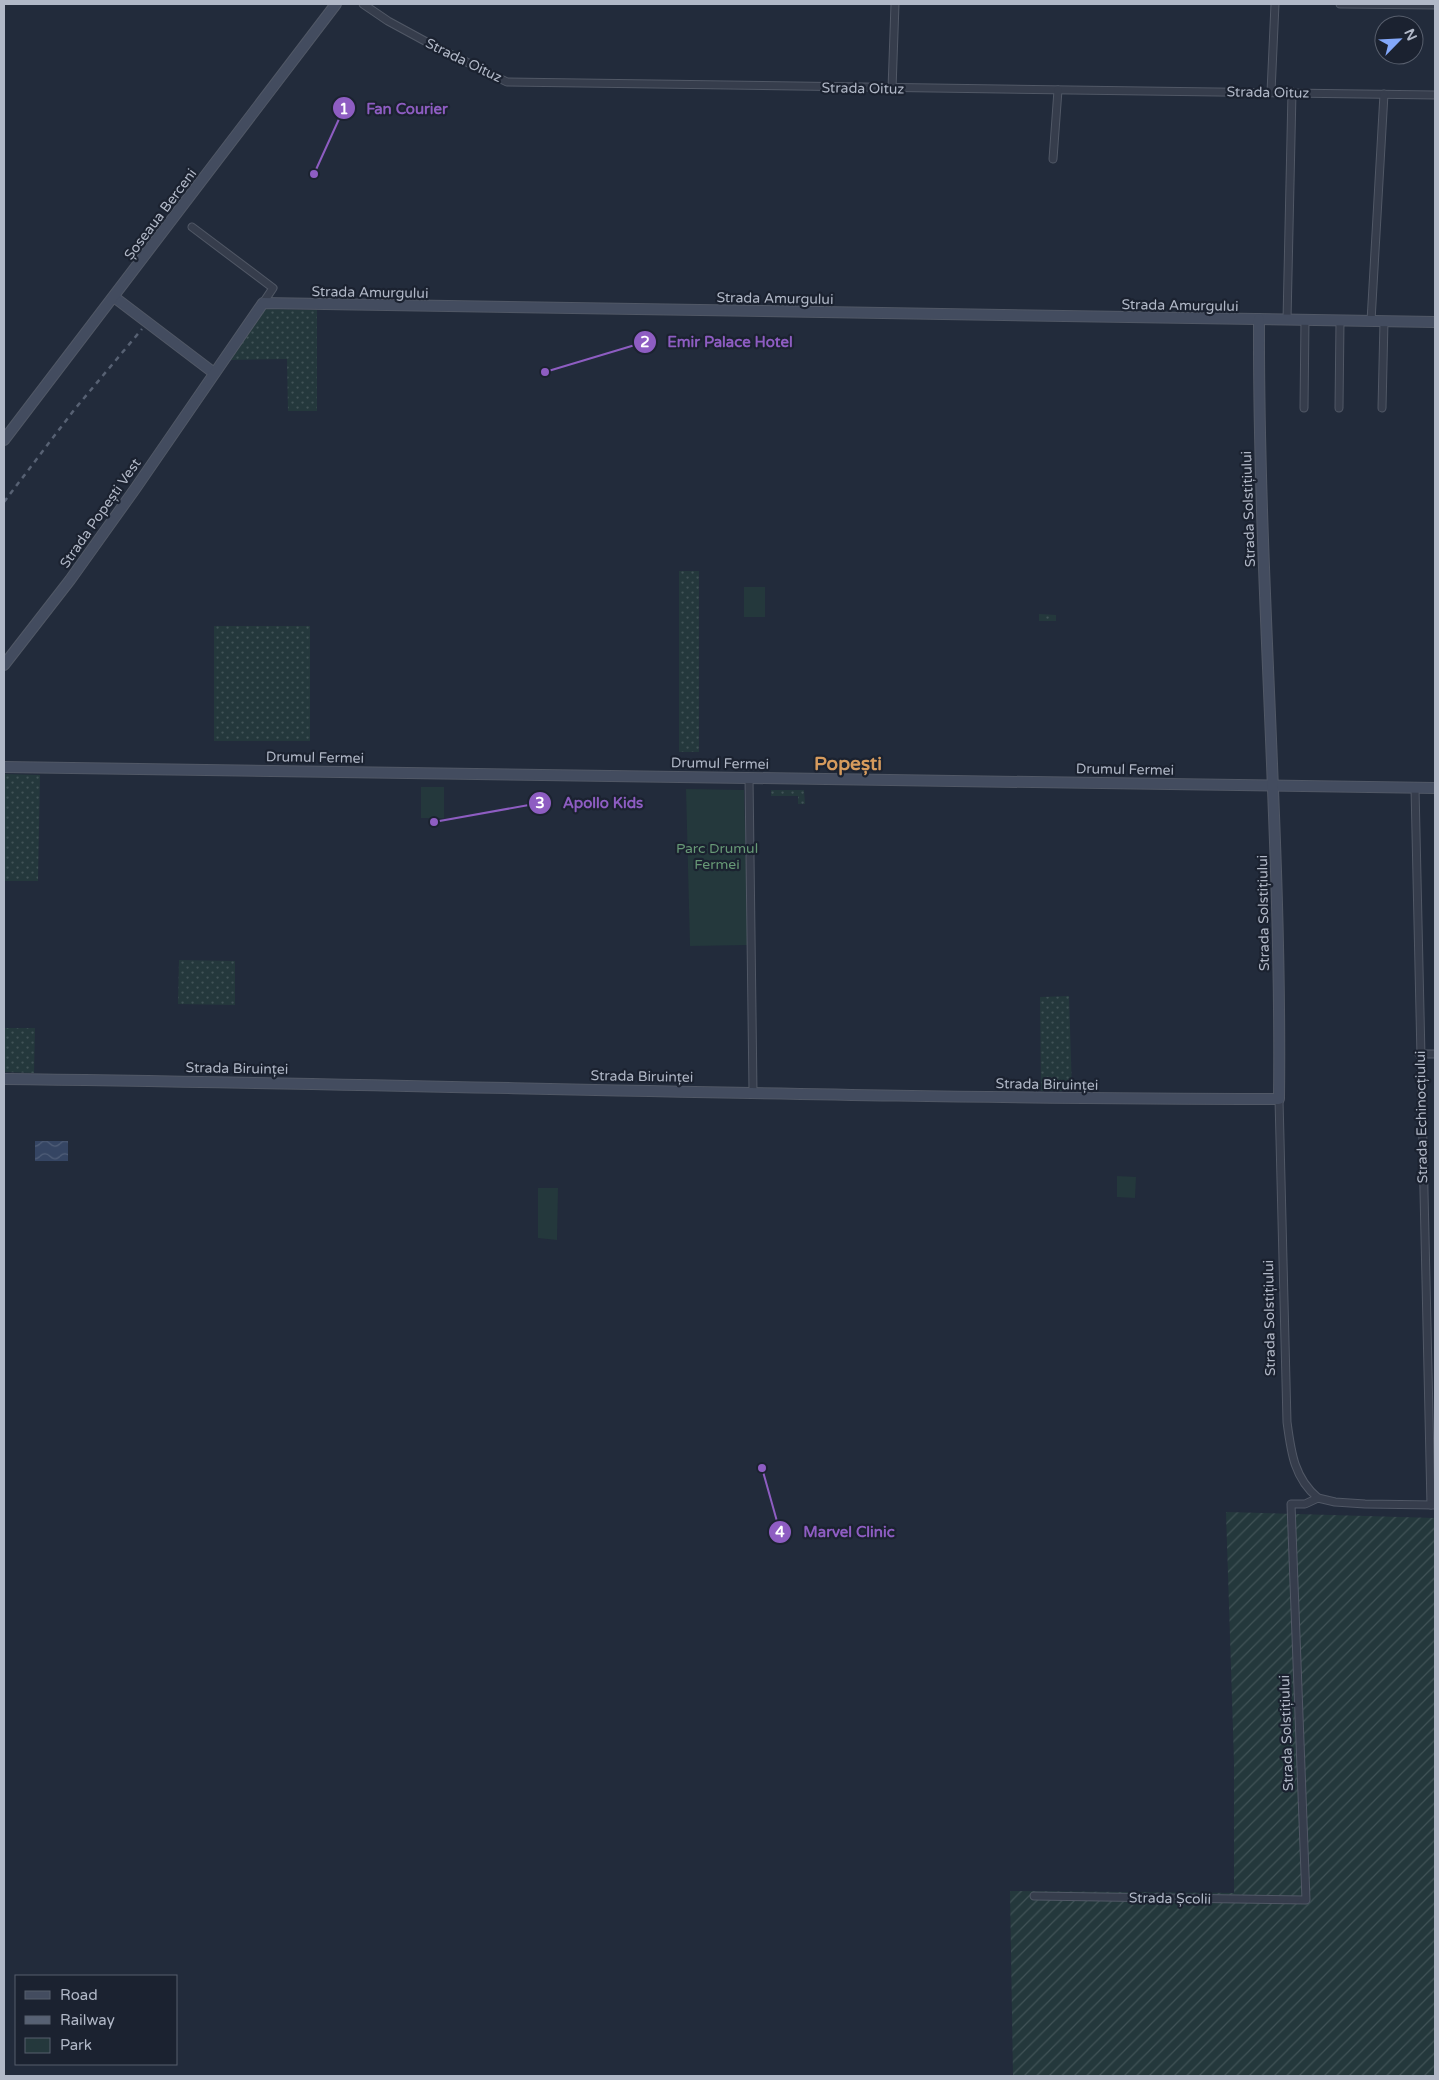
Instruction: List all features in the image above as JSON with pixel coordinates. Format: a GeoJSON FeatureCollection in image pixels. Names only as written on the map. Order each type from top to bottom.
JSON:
{"type":"FeatureCollection","features":[{"type":"Feature","properties":{"kind":"street","name":"Șoseaua Berceni"},"geometry":{"type":"LineString","coordinates":[[4,440],[336,4]]}},
{"type":"Feature","properties":{"kind":"street","name":"Strada Oituz"},"geometry":{"type":"LineString","coordinates":[[363,4],[388,21],[434,46],[507,82],[1435,95]]}},
{"type":"Feature","properties":{"kind":"street"},"geometry":{"type":"LineString","coordinates":[[892,88],[895,4]]}},
{"type":"Feature","properties":{"kind":"street"},"geometry":{"type":"LineString","coordinates":[[1272,92],[1275,4]]}},
{"type":"Feature","properties":{"kind":"street"},"geometry":{"type":"LineString","coordinates":[[1340,4],[1435,5]]}},
{"type":"Feature","properties":{"kind":"street"},"geometry":{"type":"LineString","coordinates":[[1053,159],[1058,90]]}},
{"type":"Feature","properties":{"kind":"street"},"geometry":{"type":"LineString","coordinates":[[1288,320],[1292,92]]}},
{"type":"Feature","properties":{"kind":"street"},"geometry":{"type":"LineString","coordinates":[[1371,321],[1384,94]]}},
{"type":"Feature","properties":{"kind":"street"},"geometry":{"type":"LineString","coordinates":[[192,227],[273,288],[263,303]]}},
{"type":"Feature","properties":{"kind":"street"},"geometry":{"type":"LineString","coordinates":[[114,297],[214,373]]}},
{"type":"Feature","properties":{"kind":"street","name":"Strada Amurgului"},"geometry":{"type":"LineString","coordinates":[[263,303],[1435,322]]}},
{"type":"Feature","properties":{"kind":"street","name":"Strada Popești Vest"},"geometry":{"type":"LineString","coordinates":[[4,665],[76,572],[263,303]]}},
{"type":"Feature","properties":{"kind":"street","name":"Strada Solstițiului"},"geometry":{"type":"LineString","coordinates":[[1259,319],[1260,493],[1276,866],[1279,1099],[1287,1422],[1296,1466],[1304,1486],[1318,1498],[1305,1504],[1291,1504],[1306,1900]]}},
{"type":"Feature","properties":{"kind":"street"},"geometry":{"type":"LineString","coordinates":[[1304,408],[1305,320]]}},
{"type":"Feature","properties":{"kind":"street"},"geometry":{"type":"LineString","coordinates":[[1339,408],[1340,321]]}},
{"type":"Feature","properties":{"kind":"street"},"geometry":{"type":"LineString","coordinates":[[1382,408],[1384,321]]}},
{"type":"Feature","properties":{"kind":"street","name":"Drumul Fermei"},"geometry":{"type":"LineString","coordinates":[[4,767],[1435,788]]}},
{"type":"Feature","properties":{"kind":"street"},"geometry":{"type":"LineString","coordinates":[[749,777],[753,1092]]}},
{"type":"Feature","properties":{"kind":"street","name":"Strada Echinocțiului"},"geometry":{"type":"LineString","coordinates":[[1415,788],[1419,1054],[1433,1505]]}},
{"type":"Feature","properties":{"kind":"street"},"geometry":{"type":"LineString","coordinates":[[1419,1054],[1435,1054]]}},
{"type":"Feature","properties":{"kind":"street","name":"Strada Biruinței"},"geometry":{"type":"LineString","coordinates":[[4,1079],[360,1081],[753,1092],[1106,1099],[1279,1099]]}},
{"type":"Feature","properties":{"kind":"street"},"geometry":{"type":"LineString","coordinates":[[1318,1498],[1335,1502],[1365,1504],[1433,1505]]}},
{"type":"Feature","properties":{"kind":"street","name":"Strada Școlii"},"geometry":{"type":"LineString","coordinates":[[1034,1896],[1306,1900]]}},
{"type":"Feature","properties":{"kind":"green space"},"geometry":{"type":"Polygon","coordinates":[[[264,309],[317,310],[317,411],[288,411],[287,359],[229,360],[264,309]]]}},
{"type":"Feature","properties":{"kind":"green space"},"geometry":{"type":"Polygon","coordinates":[[[679,571],[699,571],[699,752],[679,752],[679,571]]]}},
{"type":"Feature","properties":{"kind":"green space"},"geometry":{"type":"Polygon","coordinates":[[[744,587],[765,587],[765,617],[744,617],[744,587]]]}},
{"type":"Feature","properties":{"kind":"green space"},"geometry":{"type":"Polygon","coordinates":[[[1039,614],[1056,615],[1056,621],[1039,621],[1039,614]]]}},
{"type":"Feature","properties":{"kind":"green space"},"geometry":{"type":"Polygon","coordinates":[[[214,626],[310,626],[310,741],[214,741],[214,626]]]}},
{"type":"Feature","properties":{"kind":"green space"},"geometry":{"type":"Polygon","coordinates":[[[4,774],[40,775],[38,881],[4,881],[4,774]]]}},
{"type":"Feature","properties":{"kind":"green space"},"geometry":{"type":"Polygon","coordinates":[[[421,787],[444,787],[444,818],[421,818],[421,787]]]}},
{"type":"Feature","properties":{"kind":"green space","name":"Parc Drumul Fermei"},"geometry":{"type":"Polygon","coordinates":[[[686,789],[744,790],[748,945],[690,946],[686,789]]]}},
{"type":"Feature","properties":{"kind":"green space"},"geometry":{"type":"Polygon","coordinates":[[[771,790],[804,790],[805,804],[798,804],[798,796],[771,796],[771,790]]]}},
{"type":"Feature","properties":{"kind":"green space"},"geometry":{"type":"Polygon","coordinates":[[[179,960],[235,961],[235,1005],[178,1004],[179,960]]]}},
{"type":"Feature","properties":{"kind":"green space"},"geometry":{"type":"Polygon","coordinates":[[[1069,996],[1072,1091],[1041,1091],[1040,997],[1069,996]]]}},
{"type":"Feature","properties":{"kind":"green space"},"geometry":{"type":"Polygon","coordinates":[[[4,1028],[35,1028],[34,1073],[4,1072],[4,1028]]]}},
{"type":"Feature","properties":{"kind":"green space"},"geometry":{"type":"Polygon","coordinates":[[[1117,1176],[1136,1177],[1135,1198],[1117,1197],[1117,1176]]]}},
{"type":"Feature","properties":{"kind":"green space"},"geometry":{"type":"Polygon","coordinates":[[[538,1188],[558,1188],[557,1240],[538,1238],[538,1188]]]}},
{"type":"Feature","properties":{"kind":"green space"},"geometry":{"type":"Polygon","coordinates":[[[1226,1512],[1435,1518],[1435,2076],[1013,2076],[1010,1891],[1234,1893],[1234,1761],[1226,1512]]]}},
{"type":"Feature","properties":{"kind":"water"},"geometry":{"type":"Polygon","coordinates":[[[35,1141],[68,1141],[68,1161],[35,1161],[35,1141]]]}},
{"type":"Feature","properties":{"kind":"railway"},"geometry":{"type":"LineString","coordinates":[[4,502],[74,410],[142,329]]}},
{"type":"Feature","properties":{"kind":"place","name":"Fan Courier"},"geometry":{"type":"Point","coordinates":[314,174]}},
{"type":"Feature","properties":{"kind":"place","name":"Emir Palace Hotel"},"geometry":{"type":"Point","coordinates":[545,372]}},
{"type":"Feature","properties":{"kind":"place","name":"Apollo Kids"},"geometry":{"type":"Point","coordinates":[434,822]}},
{"type":"Feature","properties":{"kind":"place","name":"Marvel Clinic"},"geometry":{"type":"Point","coordinates":[762,1468]}},
{"type":"Feature","properties":{"kind":"district","name":"Popești"},"geometry":{"type":"Point","coordinates":[848,763]}}]}
